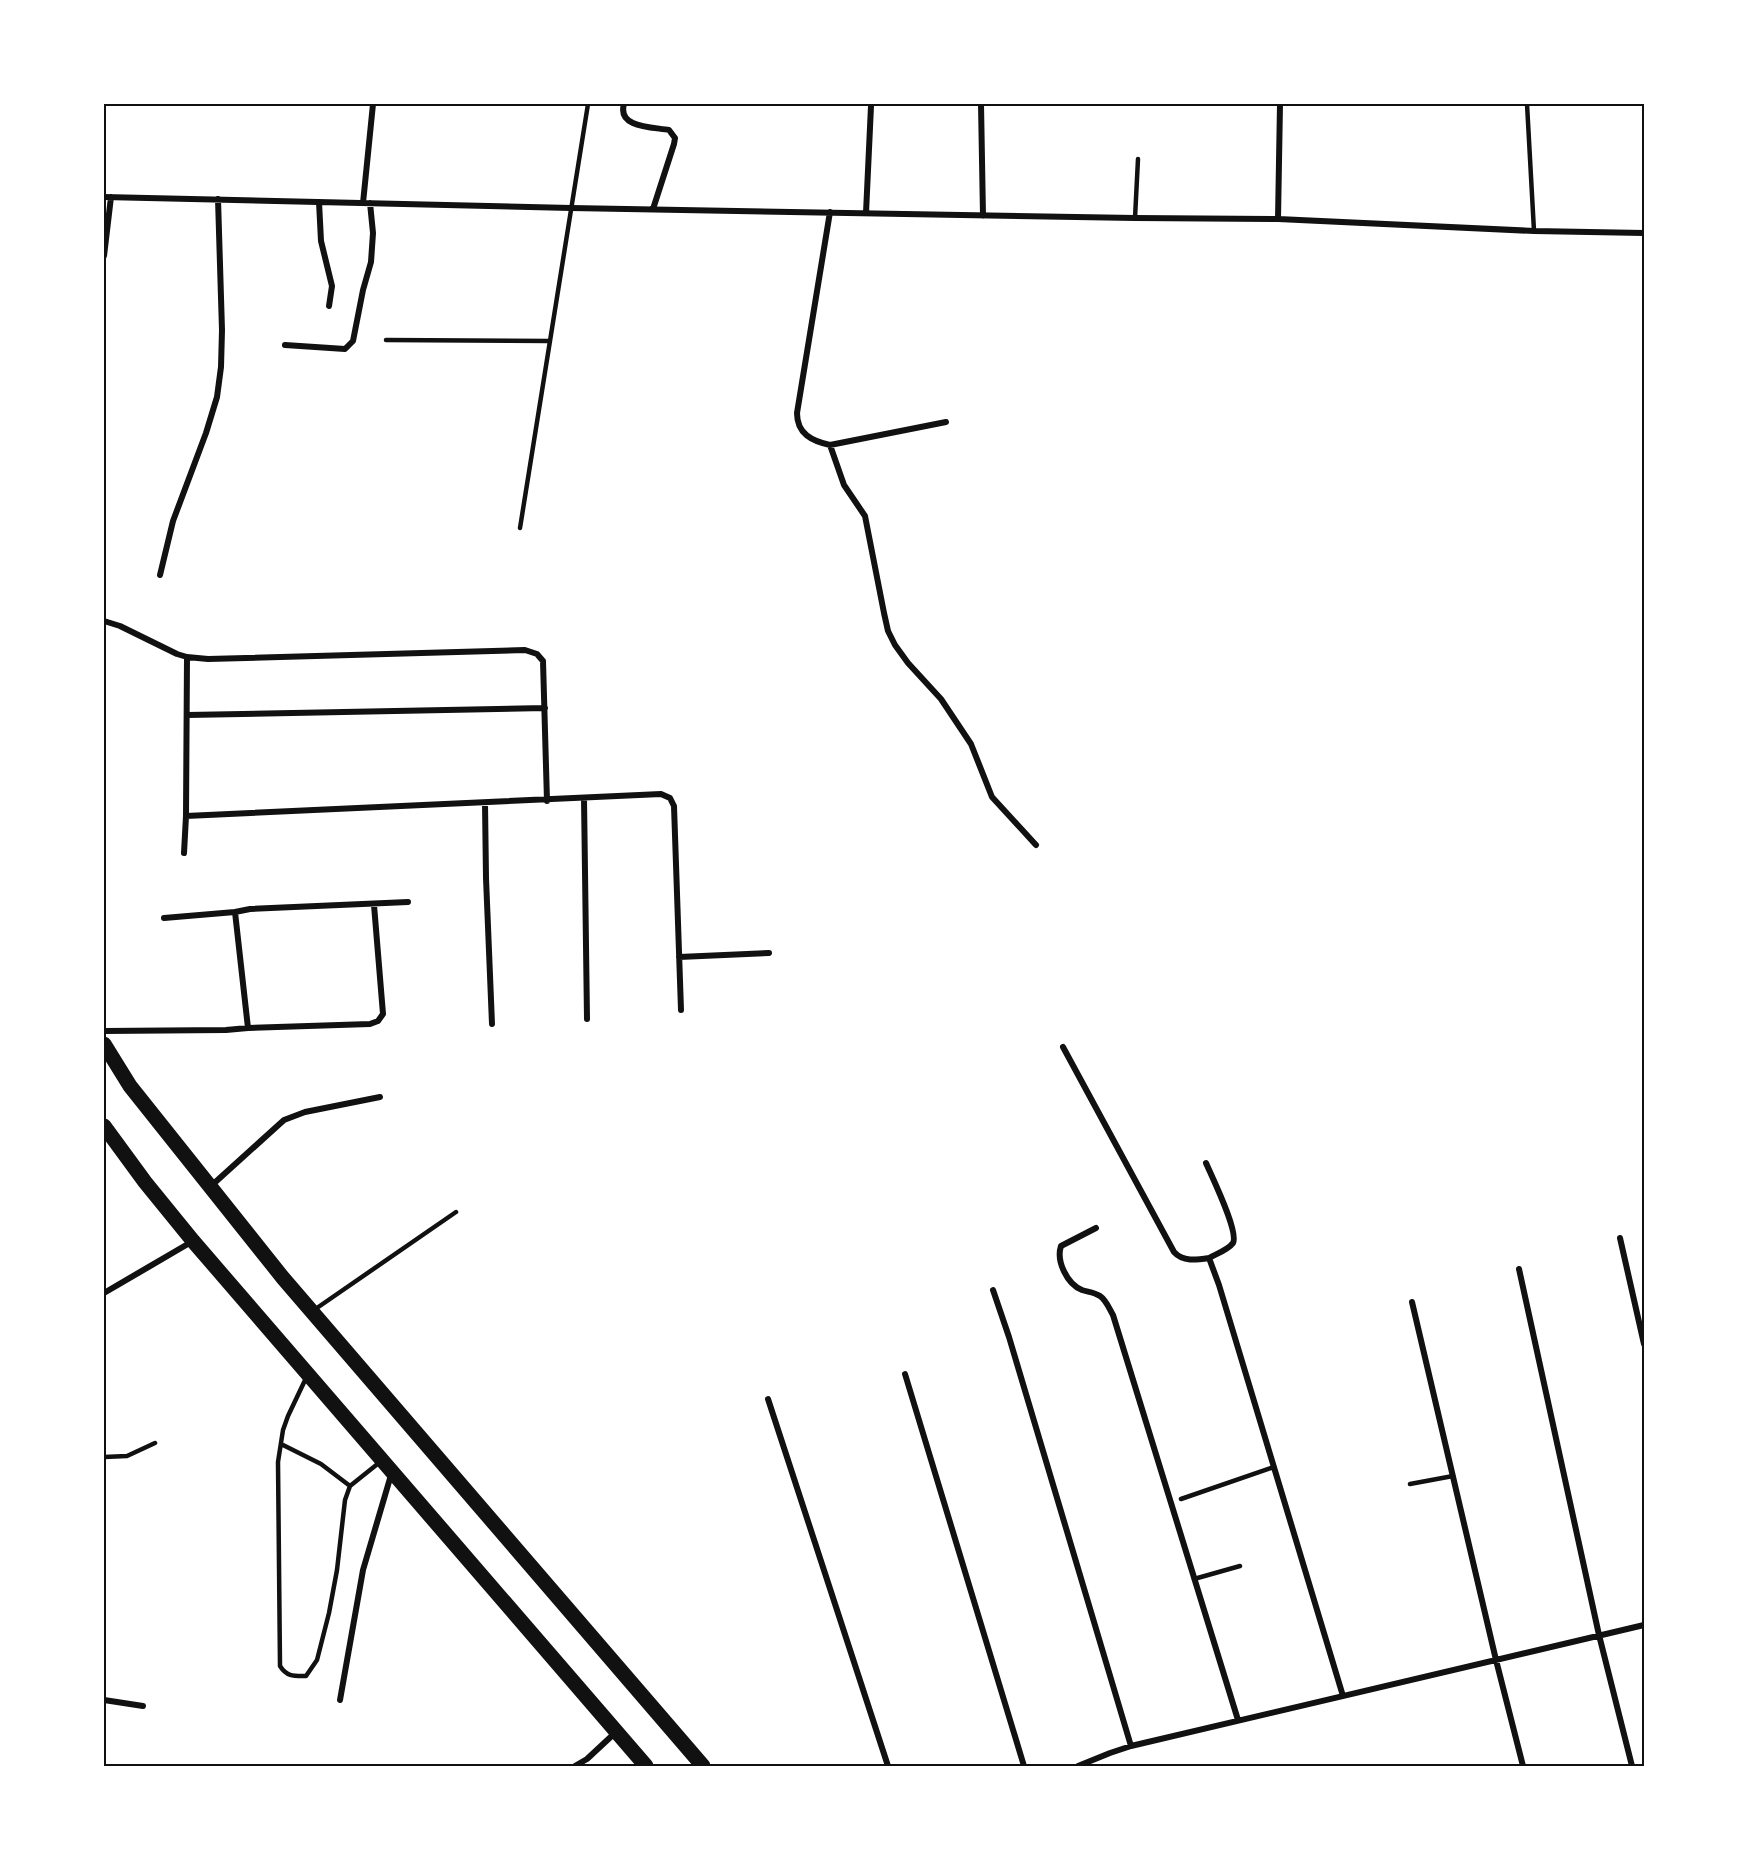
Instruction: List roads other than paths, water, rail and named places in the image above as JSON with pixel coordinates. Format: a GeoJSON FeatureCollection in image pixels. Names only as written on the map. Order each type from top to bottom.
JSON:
{"type":"FeatureCollection","features":[{"type":"Feature","properties":{"kind":"main road"},"geometry":{"type":"LineString","coordinates":[[104,1044],[130,1086],[312,1312],[703,1767]]}},
{"type":"Feature","properties":{"kind":"main road"},"geometry":{"type":"LineString","coordinates":[[104,1125],[145,1182],[193,1241],[646,1767]]}},
{"type":"Feature","properties":{"kind":"street"},"geometry":{"type":"LineString","coordinates":[[285,345],[345,349],[353,341],[371,262],[373,233],[366,203],[373,104]]}},
{"type":"Feature","properties":{"kind":"street"},"geometry":{"type":"LineString","coordinates":[[624,104],[622,110],[629,122],[669,130],[675,138],[653,209]]}},
{"type":"Feature","properties":{"kind":"street"},"geometry":{"type":"LineString","coordinates":[[981,104],[983,216]]}},
{"type":"Feature","properties":{"kind":"street"},"geometry":{"type":"LineString","coordinates":[[1278,219],[1280,104]]}},
{"type":"Feature","properties":{"kind":"street"},"geometry":{"type":"LineString","coordinates":[[866,213],[871,106]]}},
{"type":"Feature","properties":{"kind":"street"},"geometry":{"type":"LineString","coordinates":[[104,196],[571,208],[1278,219],[1534,231],[1644,233]]}},
{"type":"Feature","properties":{"kind":"street"},"geometry":{"type":"LineString","coordinates":[[104,256],[111,197]]}},
{"type":"Feature","properties":{"kind":"street"},"geometry":{"type":"LineString","coordinates":[[160,575],[173,521],[217,397],[222,330],[218,199]]}},
{"type":"Feature","properties":{"kind":"street"},"geometry":{"type":"LineString","coordinates":[[319,202],[321,240],[332,286],[329,306]]}},
{"type":"Feature","properties":{"kind":"street"},"geometry":{"type":"LineString","coordinates":[[830,212],[797,421],[806,436],[830,445],[946,422]]}},
{"type":"Feature","properties":{"kind":"street"},"geometry":{"type":"LineString","coordinates":[[830,445],[844,485],[865,516],[888,631],[895,645],[941,699],[971,744],[992,797],[1036,846]]}},
{"type":"Feature","properties":{"kind":"street"},"geometry":{"type":"LineString","coordinates":[[104,621],[120,626],[177,654],[208,659],[525,650],[537,654],[543,661],[547,801]]}},
{"type":"Feature","properties":{"kind":"street"},"geometry":{"type":"LineString","coordinates":[[184,853],[187,657]]}},
{"type":"Feature","properties":{"kind":"street"},"geometry":{"type":"LineString","coordinates":[[187,715],[545,708]]}},
{"type":"Feature","properties":{"kind":"street"},"geometry":{"type":"LineString","coordinates":[[186,816],[662,794],[670,798],[674,806],[681,1010]]}},
{"type":"Feature","properties":{"kind":"street"},"geometry":{"type":"LineString","coordinates":[[584,798],[587,1020]]}},
{"type":"Feature","properties":{"kind":"street"},"geometry":{"type":"LineString","coordinates":[[485,803],[492,1024]]}},
{"type":"Feature","properties":{"kind":"street"},"geometry":{"type":"LineString","coordinates":[[164,918],[250,909],[408,902]]}},
{"type":"Feature","properties":{"kind":"street"},"geometry":{"type":"LineString","coordinates":[[104,1031],[226,1030],[370,1024],[378,1021],[383,1014],[374,905]]}},
{"type":"Feature","properties":{"kind":"street"},"geometry":{"type":"LineString","coordinates":[[235,912],[248,1028]]}},
{"type":"Feature","properties":{"kind":"street"},"geometry":{"type":"LineString","coordinates":[[679,957],[769,953]]}},
{"type":"Feature","properties":{"kind":"street"},"geometry":{"type":"LineString","coordinates":[[1064,1047],[1174,1252],[1185,1260],[1209,1258],[1233,1242],[1232,1226],[1206,1163]]}},
{"type":"Feature","properties":{"kind":"street"},"geometry":{"type":"LineString","coordinates":[[210,1186],[284,1120],[305,1112],[380,1097]]}},
{"type":"Feature","properties":{"kind":"street"},"geometry":{"type":"LineString","coordinates":[[1096,1228],[1061,1246],[1060,1259],[1072,1283],[1081,1290],[1094,1292],[1101,1296],[1113,1315],[1238,1720]]}},
{"type":"Feature","properties":{"kind":"street"},"geometry":{"type":"LineString","coordinates":[[1620,1238],[1644,1344]]}},
{"type":"Feature","properties":{"kind":"street"},"geometry":{"type":"LineString","coordinates":[[104,1293],[193,1241]]}},
{"type":"Feature","properties":{"kind":"street"},"geometry":{"type":"LineString","coordinates":[[1209,1258],[1343,1696]]}},
{"type":"Feature","properties":{"kind":"street"},"geometry":{"type":"LineString","coordinates":[[1519,1269],[1599,1635],[1632,1767]]}},
{"type":"Feature","properties":{"kind":"street"},"geometry":{"type":"LineString","coordinates":[[993,1290],[1013,1348],[1131,1746]]}},
{"type":"Feature","properties":{"kind":"street"},"geometry":{"type":"LineString","coordinates":[[1412,1302],[1523,1767]]}},
{"type":"Feature","properties":{"kind":"street"},"geometry":{"type":"LineString","coordinates":[[905,1374],[1024,1767]]}},
{"type":"Feature","properties":{"kind":"street"},"geometry":{"type":"LineString","coordinates":[[768,1399],[888,1767]]}},
{"type":"Feature","properties":{"kind":"street"},"geometry":{"type":"LineString","coordinates":[[340,1700],[363,1570],[387,1466]]}},
{"type":"Feature","properties":{"kind":"street"},"geometry":{"type":"LineString","coordinates":[[1078,1767],[1131,1746],[1644,1625]]}},
{"type":"Feature","properties":{"kind":"street"},"geometry":{"type":"LineString","coordinates":[[104,1700],[143,1706]]}},
{"type":"Feature","properties":{"kind":"street"},"geometry":{"type":"LineString","coordinates":[[575,1767],[616,1732]]}},
{"type":"Feature","properties":{"kind":"lane"},"geometry":{"type":"LineString","coordinates":[[520,528],[588,104]]}},
{"type":"Feature","properties":{"kind":"lane"},"geometry":{"type":"LineString","coordinates":[[1527,104],[1534,231]]}},
{"type":"Feature","properties":{"kind":"lane"},"geometry":{"type":"LineString","coordinates":[[1135,218],[1137,159]]}},
{"type":"Feature","properties":{"kind":"lane"},"geometry":{"type":"LineString","coordinates":[[386,340],[550,341]]}},
{"type":"Feature","properties":{"kind":"lane"},"geometry":{"type":"LineString","coordinates":[[312,1312],[456,1212]]}},
{"type":"Feature","properties":{"kind":"lane"},"geometry":{"type":"LineString","coordinates":[[308,1374],[283,1430],[278,1462],[280,1666],[290,1676],[306,1676],[317,1660],[329,1613],[337,1570],[345,1500],[350,1486],[387,1466]]}},
{"type":"Feature","properties":{"kind":"lane"},"geometry":{"type":"LineString","coordinates":[[104,1457],[127,1456],[155,1443]]}},
{"type":"Feature","properties":{"kind":"lane"},"geometry":{"type":"LineString","coordinates":[[281,1444],[321,1464],[350,1486]]}},
{"type":"Feature","properties":{"kind":"lane"},"geometry":{"type":"LineString","coordinates":[[1180,1499],[1274,1467]]}},
{"type":"Feature","properties":{"kind":"lane"},"geometry":{"type":"LineString","coordinates":[[1410,1485],[1453,1476]]}},
{"type":"Feature","properties":{"kind":"lane"},"geometry":{"type":"LineString","coordinates":[[1194,1579],[1240,1566]]}}]}
